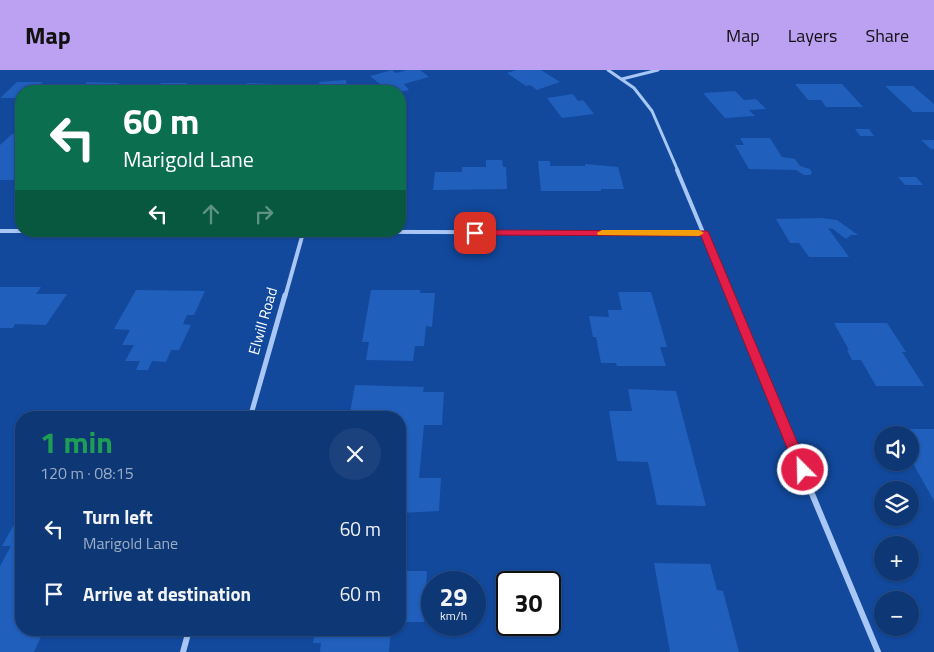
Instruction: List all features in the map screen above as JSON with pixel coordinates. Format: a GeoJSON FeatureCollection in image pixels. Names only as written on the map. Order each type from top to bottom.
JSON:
{"type":"FeatureCollection","features":[{"type":"Feature","properties":{"kind":"street"},"geometry":{"type":"LineString","coordinates":[[608,70],[634,88],[652,111],[878,652]]}},
{"type":"Feature","properties":{"kind":"street"},"geometry":{"type":"LineString","coordinates":[[622,79],[658,70]]}},
{"type":"Feature","properties":{"kind":"street"},"geometry":{"type":"LineString","coordinates":[[0,231],[15,231]]}},
{"type":"Feature","properties":{"kind":"street"},"geometry":{"type":"LineString","coordinates":[[406,233],[704,233]]}},
{"type":"Feature","properties":{"kind":"street","name":"Elwill Road"},"geometry":{"type":"LineString","coordinates":[[252,411],[302,237]]}},
{"type":"Feature","properties":{"kind":"street"},"geometry":{"type":"LineString","coordinates":[[183,652],[187,636]]}},
{"type":"Feature","properties":{"kind":"building"},"geometry":{"type":"Polygon","coordinates":[[[392,70],[396,73],[407,70],[420,70],[429,77],[405,85],[381,85],[370,76],[392,70]]]}},
{"type":"Feature","properties":{"kind":"building"},"geometry":{"type":"Polygon","coordinates":[[[516,70],[541,70],[560,82],[537,90],[530,85],[526,86],[507,73],[516,70]]]}},
{"type":"Feature","properties":{"kind":"building"},"geometry":{"type":"Polygon","coordinates":[[[346,80],[347,85],[320,85],[319,82],[346,80]]]}},
{"type":"Feature","properties":{"kind":"building"},"geometry":{"type":"Polygon","coordinates":[[[17,82],[43,82],[39,85],[15,85],[15,98],[0,98],[17,82]]]}},
{"type":"Feature","properties":{"kind":"building"},"geometry":{"type":"Polygon","coordinates":[[[87,82],[119,83],[118,85],[84,85],[87,82]]]}},
{"type":"Feature","properties":{"kind":"building"},"geometry":{"type":"Polygon","coordinates":[[[161,83],[187,83],[186,85],[159,85],[161,83]]]}},
{"type":"Feature","properties":{"kind":"building"},"geometry":{"type":"Polygon","coordinates":[[[247,83],[279,84],[278,85],[246,85],[247,83]]]}},
{"type":"Feature","properties":{"kind":"building"},"geometry":{"type":"Polygon","coordinates":[[[795,84],[842,84],[863,107],[826,107],[821,100],[808,100],[795,84]]]}},
{"type":"Feature","properties":{"kind":"building"},"geometry":{"type":"Polygon","coordinates":[[[885,86],[913,86],[934,104],[934,112],[913,112],[885,86]]]}},
{"type":"Feature","properties":{"kind":"building"},"geometry":{"type":"Polygon","coordinates":[[[735,91],[744,100],[756,99],[766,109],[749,110],[755,116],[725,118],[703,93],[735,91]]]}},
{"type":"Feature","properties":{"kind":"building"},"geometry":{"type":"Polygon","coordinates":[[[573,94],[578,101],[583,100],[594,114],[562,118],[547,98],[573,94]]]}},
{"type":"Feature","properties":{"kind":"building"},"geometry":{"type":"Polygon","coordinates":[[[855,129],[869,129],[874,136],[860,136],[855,129]]]}},
{"type":"Feature","properties":{"kind":"building"},"geometry":{"type":"Polygon","coordinates":[[[12,134],[15,134],[15,180],[0,180],[0,145],[12,134]]]}},
{"type":"Feature","properties":{"kind":"building"},"geometry":{"type":"Polygon","coordinates":[[[740,138],[770,138],[782,157],[795,159],[800,166],[810,169],[812,173],[804,175],[796,170],[749,169],[735,145],[744,145],[740,138]]]}},
{"type":"Feature","properties":{"kind":"building"},"geometry":{"type":"Polygon","coordinates":[[[921,140],[934,140],[934,149],[931,149],[921,140]]]}},
{"type":"Feature","properties":{"kind":"building"},"geometry":{"type":"Polygon","coordinates":[[[486,160],[502,160],[503,167],[506,167],[507,189],[433,190],[435,172],[462,172],[462,167],[486,167],[486,160]]]}},
{"type":"Feature","properties":{"kind":"building"},"geometry":{"type":"Polygon","coordinates":[[[538,161],[550,161],[550,166],[585,166],[585,164],[618,167],[624,189],[541,191],[538,161]]]}},
{"type":"Feature","properties":{"kind":"building"},"geometry":{"type":"Polygon","coordinates":[[[898,177],[916,177],[923,185],[905,185],[898,177]]]}},
{"type":"Feature","properties":{"kind":"building"},"geometry":{"type":"Polygon","coordinates":[[[821,218],[837,220],[858,235],[851,235],[846,239],[833,229],[828,228],[849,257],[809,257],[799,243],[790,243],[776,219],[821,218]]]}},
{"type":"Feature","properties":{"kind":"building"},"geometry":{"type":"Polygon","coordinates":[[[0,287],[41,287],[36,294],[67,294],[46,325],[15,324],[13,328],[0,329],[0,287]]]}},
{"type":"Feature","properties":{"kind":"building"},"geometry":{"type":"Polygon","coordinates":[[[136,290],[205,291],[194,315],[187,315],[183,324],[191,325],[179,350],[171,350],[166,362],[152,361],[148,370],[136,370],[140,361],[125,361],[134,345],[122,345],[130,330],[114,329],[136,290]]]}},
{"type":"Feature","properties":{"kind":"building"},"geometry":{"type":"Polygon","coordinates":[[[371,290],[420,290],[420,293],[435,293],[432,327],[426,326],[424,346],[415,346],[413,361],[366,360],[369,342],[362,342],[371,290]]]}},
{"type":"Feature","properties":{"kind":"building"},"geometry":{"type":"Polygon","coordinates":[[[618,292],[651,292],[667,347],[660,347],[666,366],[617,366],[616,363],[601,363],[596,337],[593,337],[589,316],[609,317],[608,310],[622,310],[618,292]]]}},
{"type":"Feature","properties":{"kind":"building"},"geometry":{"type":"Polygon","coordinates":[[[834,323],[887,323],[906,352],[902,352],[924,386],[876,386],[861,360],[852,360],[847,350],[849,350],[834,323]]]}},
{"type":"Feature","properties":{"kind":"building"},"geometry":{"type":"Polygon","coordinates":[[[355,385],[424,387],[423,392],[444,392],[442,425],[424,425],[419,478],[441,478],[439,511],[406,513],[406,411],[350,411],[355,385]]]}},
{"type":"Feature","properties":{"kind":"building"},"geometry":{"type":"Polygon","coordinates":[[[628,389],[676,391],[706,506],[657,505],[648,462],[617,461],[609,411],[632,411],[628,389]]]}},
{"type":"Feature","properties":{"kind":"building"},"geometry":{"type":"Polygon","coordinates":[[[919,429],[934,429],[934,501],[917,471],[919,471],[919,429]]]}},
{"type":"Feature","properties":{"kind":"building"},"geometry":{"type":"Polygon","coordinates":[[[15,523],[15,636],[41,636],[34,652],[0,652],[0,566],[11,546],[2,546],[15,523]]]}},
{"type":"Feature","properties":{"kind":"building"},"geometry":{"type":"Polygon","coordinates":[[[654,563],[710,564],[717,590],[723,591],[739,652],[670,652],[654,563]]]}},
{"type":"Feature","properties":{"kind":"building"},"geometry":{"type":"Polygon","coordinates":[[[406,571],[421,571],[421,622],[406,622],[406,571]]]}},
{"type":"Feature","properties":{"kind":"building"},"geometry":{"type":"Polygon","coordinates":[[[314,636],[390,636],[389,652],[320,652],[321,643],[313,643],[314,636]]]}},
{"type":"Feature","properties":{"kind":"slow traffic"},"geometry":{"type":"LineString","coordinates":[[602,233],[699,233]]}},
{"type":"Feature","properties":{"kind":"route"},"geometry":{"type":"LineString","coordinates":[[475,233],[704,233],[803,470]]}}]}
